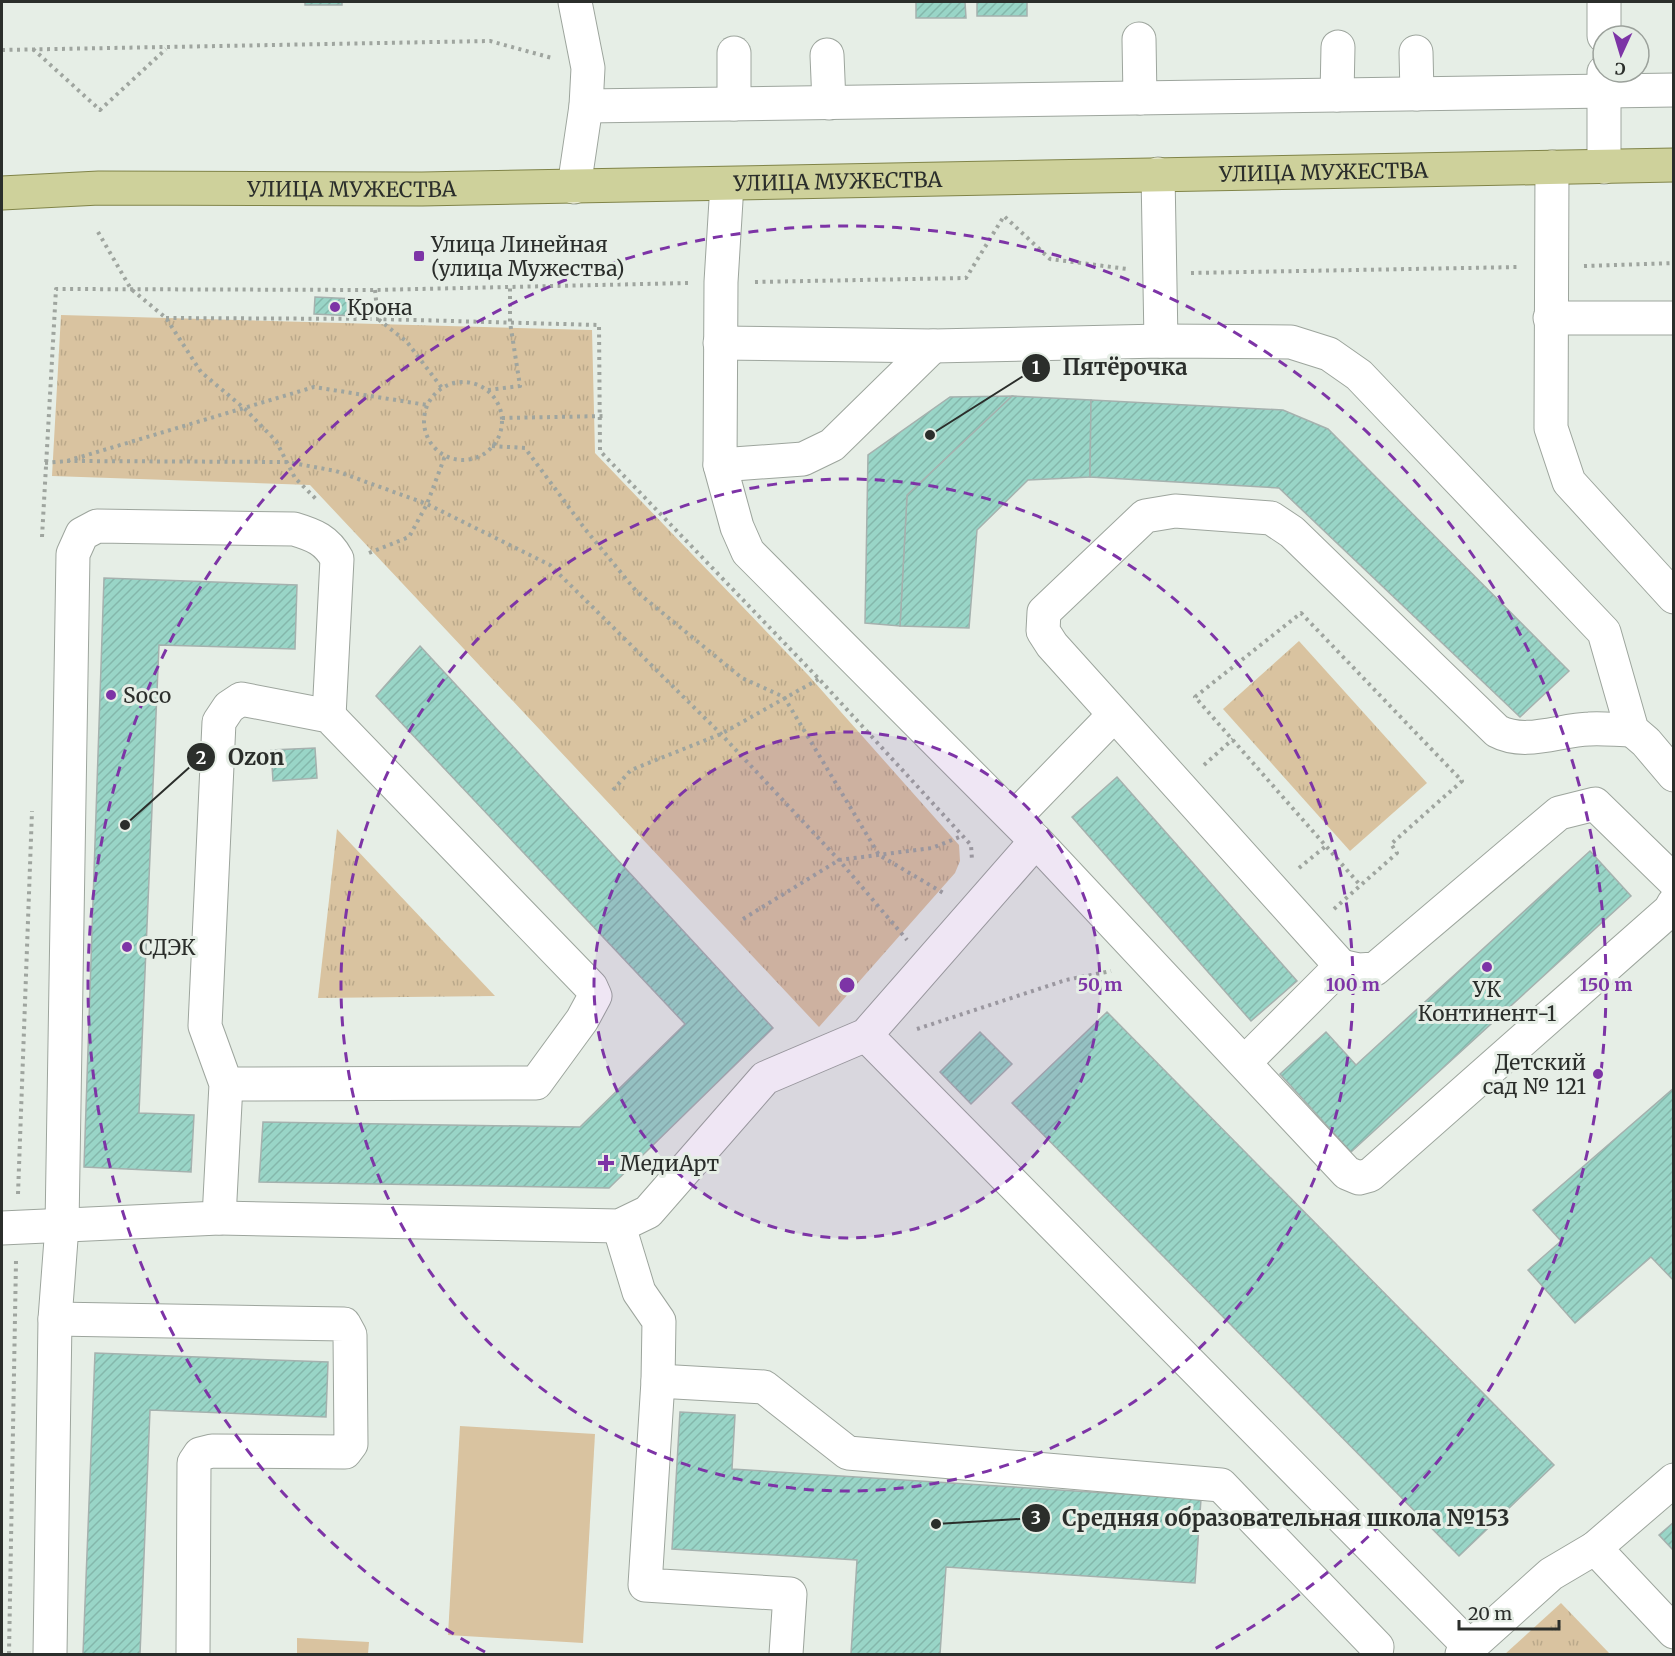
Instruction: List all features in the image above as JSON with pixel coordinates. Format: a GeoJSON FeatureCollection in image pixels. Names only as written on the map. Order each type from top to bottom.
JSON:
{"type":"FeatureCollection","features":[{"type":"Feature","properties":{"kind":"main road","name":"УЛИЦА МУЖЕСТВА"},"geometry":{"type":"LineString","coordinates":[[2,193],[99,188],[574,187],[1674,165]]}},
{"type":"Feature","properties":{"kind":"street"},"geometry":{"type":"LineString","coordinates":[[574,187],[586,106],[588,68],[575,2]]}},
{"type":"Feature","properties":{"kind":"street"},"geometry":{"type":"LineString","coordinates":[[1604,2],[1604,24]]}},
{"type":"Feature","properties":{"kind":"street"},"geometry":{"type":"LineString","coordinates":[[1139,39],[1140,98]]}},
{"type":"Feature","properties":{"kind":"street"},"geometry":{"type":"LineString","coordinates":[[1337,95],[1338,47]]}},
{"type":"Feature","properties":{"kind":"street"},"geometry":{"type":"LineString","coordinates":[[1416,52],[1417,94]]}},
{"type":"Feature","properties":{"kind":"street"},"geometry":{"type":"LineString","coordinates":[[734,53],[734,104]]}},
{"type":"Feature","properties":{"kind":"street"},"geometry":{"type":"LineString","coordinates":[[827,55],[829,103]]}},
{"type":"Feature","properties":{"kind":"street"},"geometry":{"type":"LineString","coordinates":[[586,106],[1417,94],[1591,84]]}},
{"type":"Feature","properties":{"kind":"street"},"geometry":{"type":"LineString","coordinates":[[1604,84],[1604,167]]}},
{"type":"Feature","properties":{"kind":"street"},"geometry":{"type":"LineString","coordinates":[[1614,84],[1674,90]]}},
{"type":"Feature","properties":{"kind":"street"},"geometry":{"type":"LineString","coordinates":[[1552,167],[1551,428],[1569,482],[1674,597]]}},
{"type":"Feature","properties":{"kind":"street"},"geometry":{"type":"LineString","coordinates":[[1158,174],[1161,341]]}},
{"type":"Feature","properties":{"kind":"street"},"geometry":{"type":"LineString","coordinates":[[726,184],[721,282],[720,465],[737,527],[748,552],[1025,830],[1347,1173],[1359,1178],[1370,1175],[1670,910],[1674,903]]}},
{"type":"Feature","properties":{"kind":"street"},"geometry":{"type":"LineString","coordinates":[[1550,318],[1674,318]]}},
{"type":"Feature","properties":{"kind":"street"},"geometry":{"type":"LineString","coordinates":[[720,343],[933,346],[1161,341],[1291,342],[1329,354],[1359,375],[1604,632],[1632,730],[1646,742],[1674,775]]}},
{"type":"Feature","properties":{"kind":"street"},"geometry":{"type":"LineString","coordinates":[[720,465],[802,459],[832,445],[933,346]]}},
{"type":"Feature","properties":{"kind":"street"},"geometry":{"type":"LineString","coordinates":[[1632,730],[1588,729],[1521,738],[1507,737],[1497,731],[1292,532],[1272,518],[1175,511],[1145,516],[1044,612],[1043,631],[1052,645],[1341,966],[1359,970],[1375,969],[1559,813],[1595,804],[1674,881]]}},
{"type":"Feature","properties":{"kind":"street"},"geometry":{"type":"LineString","coordinates":[[50,1654],[55,1319],[62,1226],[73,554],[82,534],[97,526],[294,529],[316,536],[330,546],[350,552],[329,716]]}},
{"type":"Feature","properties":{"kind":"street"},"geometry":{"type":"LineString","coordinates":[[219,1218],[226,1084],[205,1026],[219,722],[229,707],[241,699],[329,716],[583,978],[595,996],[582,1020],[536,1083],[226,1084]]}},
{"type":"Feature","properties":{"kind":"street"},"geometry":{"type":"LineString","coordinates":[[9,1228],[219,1218],[619,1226],[648,1212],[765,1078],[866,1035],[1114,715]]}},
{"type":"Feature","properties":{"kind":"street"},"geometry":{"type":"LineString","coordinates":[[1245,1062],[1341,966]]}},
{"type":"Feature","properties":{"kind":"street"},"geometry":{"type":"LineString","coordinates":[[866,1035],[1466,1651],[1551,1574],[1595,1548],[1674,1480]]}},
{"type":"Feature","properties":{"kind":"street"},"geometry":{"type":"LineString","coordinates":[[619,1226],[639,1292],[659,1321],[658,1381],[645,1585],[790,1594],[786,1654]]}},
{"type":"Feature","properties":{"kind":"street"},"geometry":{"type":"LineString","coordinates":[[55,1319],[344,1324],[350,1335],[351,1444],[345,1452],[212,1451],[200,1454],[194,1463],[193,1654]]}},
{"type":"Feature","properties":{"kind":"street"},"geometry":{"type":"LineString","coordinates":[[658,1381],[764,1388],[848,1453],[1221,1485],[1377,1647],[1376,1654]]}},
{"type":"Feature","properties":{"kind":"street"},"geometry":{"type":"LineString","coordinates":[[1595,1548],[1674,1632]]}},
{"type":"Feature","properties":{"kind":"path"},"geometry":{"type":"LineString","coordinates":[[2,50],[490,41],[588,68]]}},
{"type":"Feature","properties":{"kind":"path"},"geometry":{"type":"LineString","coordinates":[[33,49],[100,110],[166,48]]}},
{"type":"Feature","properties":{"kind":"path"},"geometry":{"type":"LineString","coordinates":[[42,547],[56,289],[375,290],[966,278],[1004,216],[1050,259],[1161,273],[1674,263]]}},
{"type":"Feature","properties":{"kind":"path"},"geometry":{"type":"LineString","coordinates":[[98,232],[131,289],[166,318],[201,372],[245,409],[276,441],[295,478],[320,503]]}},
{"type":"Feature","properties":{"kind":"path"},"geometry":{"type":"LineString","coordinates":[[487,390],[500,407],[502,418],[498,438],[481,455],[469,459],[445,456],[428,438],[424,416],[427,405],[442,388],[453,383],[465,382],[487,390],[520,386],[510,322],[510,288]]}},
{"type":"Feature","properties":{"kind":"path"},"geometry":{"type":"LineString","coordinates":[[375,290],[378,319],[407,342],[442,388]]}},
{"type":"Feature","properties":{"kind":"path"},"geometry":{"type":"LineString","coordinates":[[166,318],[378,319],[599,325],[600,451],[819,679],[971,845],[973,863]]}},
{"type":"Feature","properties":{"kind":"path"},"geometry":{"type":"LineString","coordinates":[[67,461],[314,387],[427,405]]}},
{"type":"Feature","properties":{"kind":"path"},"geometry":{"type":"LineString","coordinates":[[502,418],[608,416]]}},
{"type":"Feature","properties":{"kind":"path"},"geometry":{"type":"LineString","coordinates":[[492,446],[525,448],[585,529],[637,592],[742,678],[784,697],[879,855],[948,896]]}},
{"type":"Feature","properties":{"kind":"path"},"geometry":{"type":"LineString","coordinates":[[350,552],[372,552],[409,537],[427,504],[445,456]]}},
{"type":"Feature","properties":{"kind":"path"},"geometry":{"type":"LineString","coordinates":[[45,463],[67,461],[287,462],[336,471],[427,504],[550,565],[721,734],[839,861],[907,940]]}},
{"type":"Feature","properties":{"kind":"path"},"geometry":{"type":"LineString","coordinates":[[350,552],[372,552]]}},
{"type":"Feature","properties":{"kind":"path"},"geometry":{"type":"LineString","coordinates":[[1301,613],[1462,781],[1391,844],[1397,853],[1361,886],[1196,697],[1301,613]]}},
{"type":"Feature","properties":{"kind":"path"},"geometry":{"type":"LineString","coordinates":[[613,790],[631,770],[721,734],[819,679]]}},
{"type":"Feature","properties":{"kind":"path"},"geometry":{"type":"LineString","coordinates":[[9,1654],[9,1228],[32,810]]}},
{"type":"Feature","properties":{"kind":"path"},"geometry":{"type":"LineString","coordinates":[[743,919],[839,861],[932,848],[962,836]]}},
{"type":"Feature","properties":{"kind":"path"},"geometry":{"type":"LineString","coordinates":[[941,903],[954,888]]}},
{"type":"Feature","properties":{"kind":"path"},"geometry":{"type":"LineString","coordinates":[[899,949],[914,933]]}},
{"type":"Feature","properties":{"kind":"path"},"geometry":{"type":"LineString","coordinates":[[893,1064],[917,1029],[1066,980],[1116,970],[1159,975]]}},
{"type":"Feature","properties":{"kind":"green space"},"geometry":{"type":"Polygon","coordinates":[[[61,315],[592,330],[595,453],[809,676],[959,845],[960,861],[955,873],[819,1027],[310,485],[52,476],[61,315]]]}},
{"type":"Feature","properties":{"kind":"green space"},"geometry":{"type":"Polygon","coordinates":[[[1299,641],[1427,783],[1350,851],[1223,709],[1299,641]]]}},
{"type":"Feature","properties":{"kind":"green space"},"geometry":{"type":"Polygon","coordinates":[[[337,829],[495,996],[318,998],[337,829]]]}},
{"type":"Feature","properties":{"kind":"green space"},"geometry":{"type":"Polygon","coordinates":[[[460,1426],[595,1434],[583,1643],[448,1635],[460,1426]]]}},
{"type":"Feature","properties":{"kind":"green space"},"geometry":{"type":"Polygon","coordinates":[[[1561,1603],[1610,1654],[1505,1654],[1561,1603]]]}},
{"type":"Feature","properties":{"kind":"green space"},"geometry":{"type":"Polygon","coordinates":[[[297,1638],[369,1642],[368,1654],[297,1654],[297,1638]]]}},
{"type":"Feature","properties":{"kind":"building"},"geometry":{"type":"Polygon","coordinates":[[[305,2],[342,2],[342,5],[305,5],[305,2]]]}},
{"type":"Feature","properties":{"kind":"building"},"geometry":{"type":"Polygon","coordinates":[[[916,2],[965,2],[966,18],[916,18],[916,2]]]}},
{"type":"Feature","properties":{"kind":"building"},"geometry":{"type":"Polygon","coordinates":[[[977,2],[1027,2],[1027,16],[977,16],[977,2]]]}},
{"type":"Feature","properties":{"kind":"building","name":"Крона"},"geometry":{"type":"Polygon","coordinates":[[[315,297],[356,299],[355,316],[314,314],[315,297]]]}},
{"type":"Feature","properties":{"kind":"building"},"geometry":{"type":"Polygon","coordinates":[[[1012,396],[1091,400],[1090,477],[1028,480],[977,530],[969,628],[900,626],[907,495],[1012,396]]]}},
{"type":"Feature","properties":{"kind":"building"},"geometry":{"type":"Polygon","coordinates":[[[1012,396],[907,495],[900,626],[865,623],[868,455],[950,397],[1012,396]]]}},
{"type":"Feature","properties":{"kind":"building"},"geometry":{"type":"Polygon","coordinates":[[[1091,400],[1283,410],[1328,429],[1569,671],[1520,717],[1279,488],[1090,477],[1091,400]]]}},
{"type":"Feature","properties":{"kind":"building"},"geometry":{"type":"Polygon","coordinates":[[[104,578],[297,585],[295,649],[159,645],[139,1113],[194,1115],[191,1172],[84,1167],[104,578]]]}},
{"type":"Feature","properties":{"kind":"building"},"geometry":{"type":"Polygon","coordinates":[[[420,646],[773,1028],[609,1188],[259,1182],[263,1122],[580,1127],[685,1024],[376,696],[420,646]]]}},
{"type":"Feature","properties":{"kind":"building"},"geometry":{"type":"Polygon","coordinates":[[[315,748],[317,778],[273,781],[271,750],[315,748]]]}},
{"type":"Feature","properties":{"kind":"building"},"geometry":{"type":"Polygon","coordinates":[[[1117,777],[1297,981],[1251,1021],[1072,817],[1117,777]]]}},
{"type":"Feature","properties":{"kind":"building"},"geometry":{"type":"Polygon","coordinates":[[[1590,851],[1631,896],[1351,1152],[1280,1074],[1326,1032],[1356,1065],[1590,851]]]}},
{"type":"Feature","properties":{"kind":"building"},"geometry":{"type":"Polygon","coordinates":[[[1107,1012],[1554,1465],[1459,1556],[1012,1103],[1107,1012]]]}},
{"type":"Feature","properties":{"kind":"building"},"geometry":{"type":"Polygon","coordinates":[[[980,1032],[1012,1064],[971,1104],[940,1072],[980,1032]]]}},
{"type":"Feature","properties":{"kind":"building"},"geometry":{"type":"Polygon","coordinates":[[[1674,1088],[1674,1281],[1651,1257],[1575,1323],[1528,1270],[1561,1241],[1533,1210],[1674,1088]]]}},
{"type":"Feature","properties":{"kind":"building"},"geometry":{"type":"Polygon","coordinates":[[[95,1353],[328,1362],[326,1417],[150,1410],[140,1654],[83,1654],[95,1353]]]}},
{"type":"Feature","properties":{"kind":"building"},"geometry":{"type":"Polygon","coordinates":[[[680,1412],[735,1415],[732,1469],[1201,1499],[1195,1583],[946,1567],[940,1654],[851,1654],[857,1560],[672,1549],[680,1412]]]}},
{"type":"Feature","properties":{"kind":"building"},"geometry":{"type":"Polygon","coordinates":[[[1674,1522],[1674,1551],[1659,1535],[1674,1522]]]}},
{"type":"Feature","properties":{"kind":"place","name":"Улица Линейная (улица Мужества)"},"geometry":{"type":"Point","coordinates":[419,256]}},
{"type":"Feature","properties":{"kind":"place","name":"Крона"},"geometry":{"type":"Point","coordinates":[335,307]}},
{"type":"Feature","properties":{"kind":"place","name":"Пятёрочка"},"geometry":{"type":"Point","coordinates":[930,435]}},
{"type":"Feature","properties":{"kind":"place","name":"Soco"},"geometry":{"type":"Point","coordinates":[111,695]}},
{"type":"Feature","properties":{"kind":"place","name":"Ozon"},"geometry":{"type":"Point","coordinates":[125,825]}},
{"type":"Feature","properties":{"kind":"place","name":"СДЭК"},"geometry":{"type":"Point","coordinates":[127,947]}},
{"type":"Feature","properties":{"kind":"place","name":"УК Континент-1"},"geometry":{"type":"Point","coordinates":[1487,967]}},
{"type":"Feature","properties":{"kind":"place","name":"Детский сад № 121"},"geometry":{"type":"Point","coordinates":[1598,1074]}},
{"type":"Feature","properties":{"kind":"place","name":"МедиАрт"},"geometry":{"type":"Point","coordinates":[606,1163]}},
{"type":"Feature","properties":{"kind":"place","name":"Средняя образовательная школа №153"},"geometry":{"type":"Point","coordinates":[936,1524]}}]}
